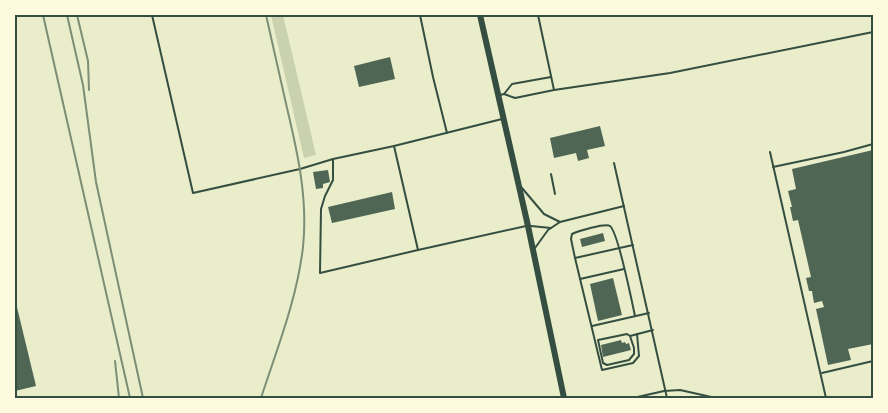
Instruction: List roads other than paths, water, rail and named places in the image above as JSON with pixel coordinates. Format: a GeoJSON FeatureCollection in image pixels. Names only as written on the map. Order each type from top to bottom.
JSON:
{"type":"FeatureCollection","features":[{"type":"Feature","properties":{"kind":"main road"},"geometry":{"type":"LineString","coordinates":[[480,15],[502,95],[504,119],[564,398]]}},
{"type":"Feature","properties":{"kind":"lane"},"geometry":{"type":"LineString","coordinates":[[152,15],[193,193],[300,170],[333,159],[504,119]]}},
{"type":"Feature","properties":{"kind":"lane"},"geometry":{"type":"LineString","coordinates":[[420,15],[447,133]]}},
{"type":"Feature","properties":{"kind":"lane"},"geometry":{"type":"LineString","coordinates":[[538,15],[554,90]]}},
{"type":"Feature","properties":{"kind":"lane"},"geometry":{"type":"LineString","coordinates":[[502,95],[516,98],[554,90],[631,80],[873,32]]}},
{"type":"Feature","properties":{"kind":"lane"},"geometry":{"type":"LineString","coordinates":[[502,95],[512,84],[551,76]]}},
{"type":"Feature","properties":{"kind":"lane"},"geometry":{"type":"LineString","coordinates":[[773,167],[873,144]]}},
{"type":"Feature","properties":{"kind":"lane"},"geometry":{"type":"LineString","coordinates":[[394,146],[418,250]]}},
{"type":"Feature","properties":{"kind":"lane"},"geometry":{"type":"LineString","coordinates":[[770,152],[826,398]]}},
{"type":"Feature","properties":{"kind":"lane"},"geometry":{"type":"LineString","coordinates":[[333,159],[334,180],[325,196],[321,209],[320,273],[528,226],[551,228]]}},
{"type":"Feature","properties":{"kind":"lane"},"geometry":{"type":"LineString","coordinates":[[614,163],[667,398]]}},
{"type":"Feature","properties":{"kind":"lane"},"geometry":{"type":"LineString","coordinates":[[551,174],[555,194]]}},
{"type":"Feature","properties":{"kind":"lane"},"geometry":{"type":"LineString","coordinates":[[519,184],[544,214],[560,222]]}},
{"type":"Feature","properties":{"kind":"lane"},"geometry":{"type":"LineString","coordinates":[[533,250],[551,228],[560,222],[624,206]]}},
{"type":"Feature","properties":{"kind":"lane"},"geometry":{"type":"LineString","coordinates":[[635,316],[619,249],[614,232],[610,226],[606,225],[572,234],[571,239],[575,258],[602,370],[633,364],[640,356],[637,334]]}},
{"type":"Feature","properties":{"kind":"lane"},"geometry":{"type":"LineString","coordinates":[[575,258],[633,246]]}},
{"type":"Feature","properties":{"kind":"lane"},"geometry":{"type":"LineString","coordinates":[[580,279],[624,269]]}},
{"type":"Feature","properties":{"kind":"lane"},"geometry":{"type":"LineString","coordinates":[[591,326],[649,312]]}},
{"type":"Feature","properties":{"kind":"lane"},"geometry":{"type":"LineString","coordinates":[[630,336],[634,354],[629,360],[607,365],[603,363],[598,340],[626,334],[630,336],[653,330]]}},
{"type":"Feature","properties":{"kind":"lane"},"geometry":{"type":"LineString","coordinates":[[821,373],[873,361]]}},
{"type":"Feature","properties":{"kind":"lane"},"geometry":{"type":"LineString","coordinates":[[633,398],[680,390],[716,398]]}},
{"type":"Feature","properties":{"kind":"railway"},"geometry":{"type":"LineString","coordinates":[[43,15],[130,398]]}},
{"type":"Feature","properties":{"kind":"railway"},"geometry":{"type":"LineString","coordinates":[[67,15],[83,85],[96,182],[143,398]]}},
{"type":"Feature","properties":{"kind":"railway"},"geometry":{"type":"LineString","coordinates":[[77,15],[88,61],[89,90]]}},
{"type":"Feature","properties":{"kind":"railway"},"geometry":{"type":"LineString","coordinates":[[261,398],[296,286],[303,247],[304,229],[303,194],[298,160],[266,15]]}},
{"type":"Feature","properties":{"kind":"railway"},"geometry":{"type":"LineString","coordinates":[[115,361],[119,398]]}}]}
